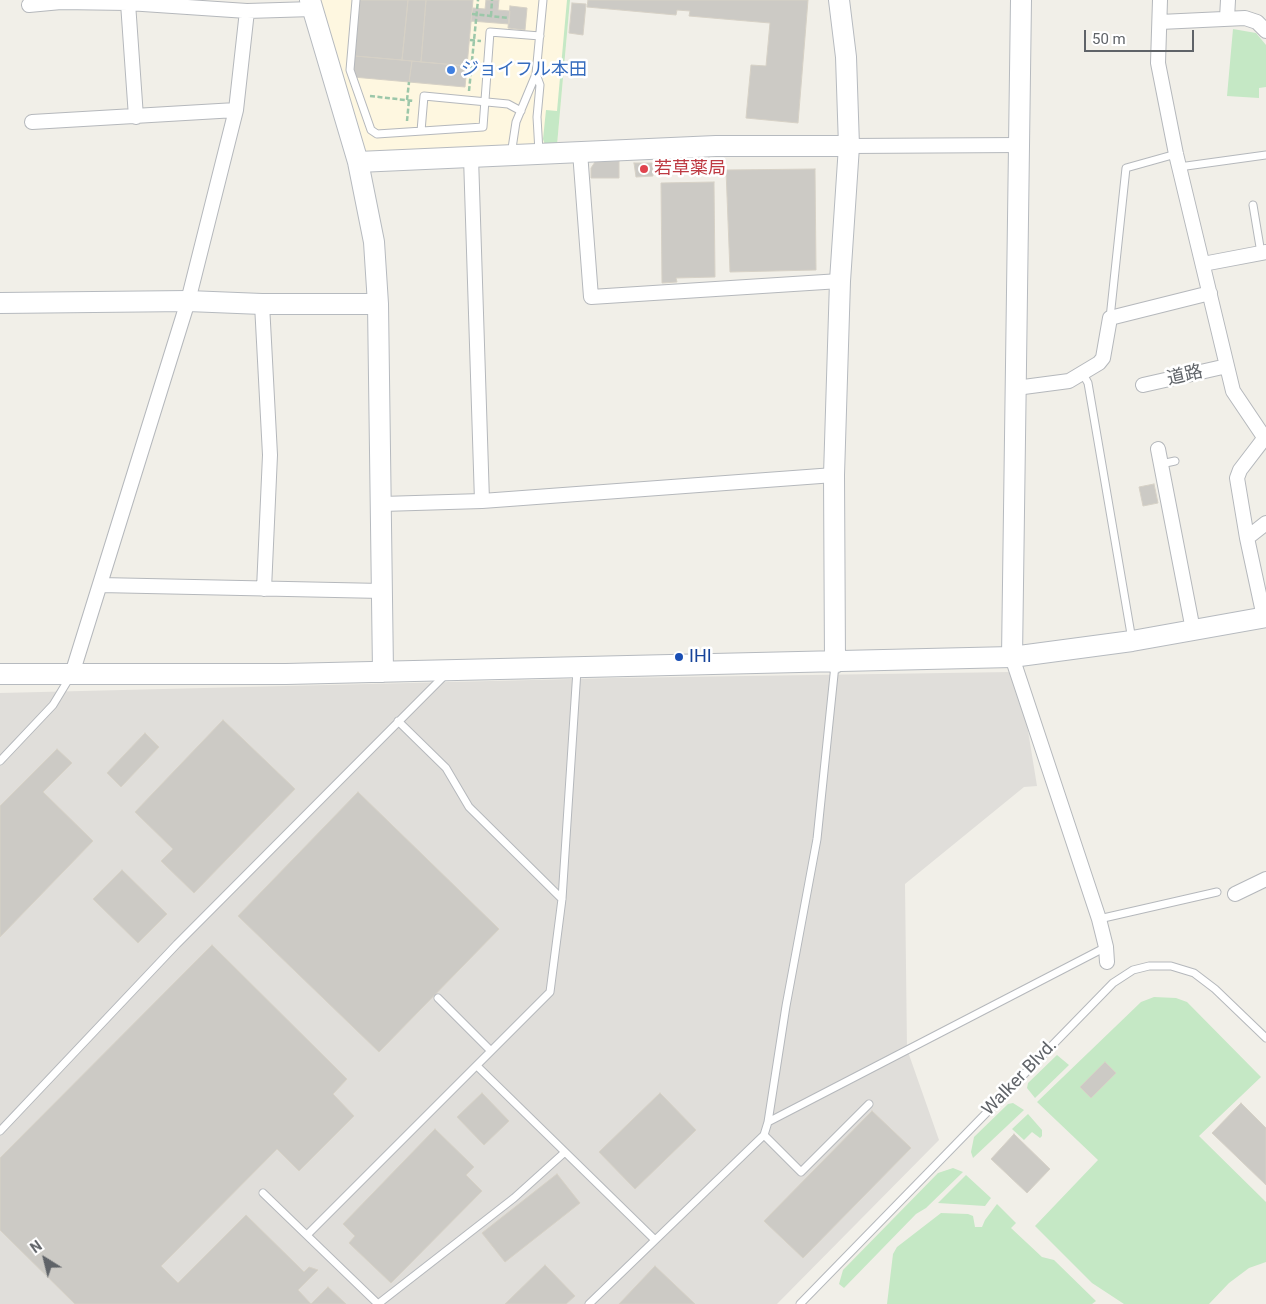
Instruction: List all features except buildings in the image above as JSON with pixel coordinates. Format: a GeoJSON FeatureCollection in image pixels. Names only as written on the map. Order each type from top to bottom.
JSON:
{"type":"FeatureCollection","features":[{"type":"Feature","properties":{"kind":"street"},"geometry":{"type":"LineString","coordinates":[[835,663],[834,475],[840,281],[849,146],[846,57],[839,0]]}},
{"type":"Feature","properties":{"kind":"street"},"geometry":{"type":"LineString","coordinates":[[1021,0],[1012,658],[1099,920],[1106,947],[1107,962]]}},
{"type":"Feature","properties":{"kind":"street"},"geometry":{"type":"LineString","coordinates":[[0,674],[449,671],[1012,658],[1132,641],[1265,617],[1246,538],[1237,478],[1240,470],[1265,437],[1233,392],[1178,160],[1158,63],[1160,0]]}},
{"type":"Feature","properties":{"kind":"street"},"geometry":{"type":"LineString","coordinates":[[1228,0],[1228,18]]}},
{"type":"Feature","properties":{"kind":"street"},"geometry":{"type":"LineString","coordinates":[[28,5],[61,2],[128,3],[247,11],[311,4],[358,162],[374,242],[378,304],[384,672]]}},
{"type":"Feature","properties":{"kind":"street"},"geometry":{"type":"LineString","coordinates":[[128,3],[136,117]]}},
{"type":"Feature","properties":{"kind":"street"},"geometry":{"type":"LineString","coordinates":[[72,674],[188,301],[236,110],[247,11]]}},
{"type":"Feature","properties":{"kind":"street"},"geometry":{"type":"LineString","coordinates":[[1160,22],[1245,18],[1257,22],[1266,31]]}},
{"type":"Feature","properties":{"kind":"street"},"geometry":{"type":"LineString","coordinates":[[32,122],[236,110]]}},
{"type":"Feature","properties":{"kind":"street"},"geometry":{"type":"LineString","coordinates":[[358,162],[716,146],[1020,145]]}},
{"type":"Feature","properties":{"kind":"street"},"geometry":{"type":"LineString","coordinates":[[580,152],[590,298],[840,281]]}},
{"type":"Feature","properties":{"kind":"street"},"geometry":{"type":"LineString","coordinates":[[471,157],[482,502]]}},
{"type":"Feature","properties":{"kind":"street"},"geometry":{"type":"LineString","coordinates":[[1203,264],[1264,252]]}},
{"type":"Feature","properties":{"kind":"street"},"geometry":{"type":"LineString","coordinates":[[1016,388],[1069,381],[1083,374],[1103,358],[1110,318],[1210,293]]}},
{"type":"Feature","properties":{"kind":"street"},"geometry":{"type":"LineString","coordinates":[[0,303],[188,301],[262,304],[378,304]]}},
{"type":"Feature","properties":{"kind":"street"},"geometry":{"type":"LineString","coordinates":[[262,304],[270,455],[264,589]]}},
{"type":"Feature","properties":{"kind":"street","name":"道路"},"geometry":{"type":"LineString","coordinates":[[1143,385],[1227,366]]}},
{"type":"Feature","properties":{"kind":"street"},"geometry":{"type":"LineString","coordinates":[[1158,449],[1193,630]]}},
{"type":"Feature","properties":{"kind":"street"},"geometry":{"type":"LineString","coordinates":[[382,504],[482,502],[834,475]]}},
{"type":"Feature","properties":{"kind":"street"},"geometry":{"type":"LineString","coordinates":[[1246,538],[1266,523]]}},
{"type":"Feature","properties":{"kind":"street"},"geometry":{"type":"LineString","coordinates":[[100,586],[382,591]]}},
{"type":"Feature","properties":{"kind":"street"},"geometry":{"type":"LineString","coordinates":[[1235,894],[1266,879]]}},
{"type":"Feature","properties":{"kind":"lane"},"geometry":{"type":"LineString","coordinates":[[356,0],[350,70],[373,133],[421,132],[483,127],[490,32],[540,36]]}},
{"type":"Feature","properties":{"kind":"lane"},"geometry":{"type":"LineString","coordinates":[[511,155],[516,122],[536,74],[543,0]]}},
{"type":"Feature","properties":{"kind":"lane"},"geometry":{"type":"LineString","coordinates":[[536,74],[540,85],[537,117],[539,154]]}},
{"type":"Feature","properties":{"kind":"lane"},"geometry":{"type":"LineString","coordinates":[[421,132],[424,96],[508,104],[521,111]]}},
{"type":"Feature","properties":{"kind":"lane"},"geometry":{"type":"LineString","coordinates":[[1110,318],[1126,168],[1178,160],[1266,154]]}},
{"type":"Feature","properties":{"kind":"lane"},"geometry":{"type":"LineString","coordinates":[[1253,205],[1264,252]]}},
{"type":"Feature","properties":{"kind":"lane"},"geometry":{"type":"LineString","coordinates":[[1083,374],[1088,383],[1132,641]]}},
{"type":"Feature","properties":{"kind":"lane"},"geometry":{"type":"LineString","coordinates":[[1161,464],[1175,461]]}},
{"type":"Feature","properties":{"kind":"lane"},"geometry":{"type":"LineString","coordinates":[[589,1304],[654,1239],[764,1135],[768,1122],[786,1006],[817,839],[835,663]]}},
{"type":"Feature","properties":{"kind":"lane"},"geometry":{"type":"LineString","coordinates":[[307,1235],[550,992],[562,899],[578,667]]}},
{"type":"Feature","properties":{"kind":"lane"},"geometry":{"type":"LineString","coordinates":[[0,1131],[177,944],[449,671]]}},
{"type":"Feature","properties":{"kind":"lane"},"geometry":{"type":"LineString","coordinates":[[0,760],[53,705],[72,674]]}},
{"type":"Feature","properties":{"kind":"lane"},"geometry":{"type":"LineString","coordinates":[[398,721],[446,768],[468,807],[562,899]]}},
{"type":"Feature","properties":{"kind":"lane"},"geometry":{"type":"LineString","coordinates":[[1099,920],[1217,892]]}},
{"type":"Feature","properties":{"kind":"lane"},"geometry":{"type":"LineString","coordinates":[[768,1122],[1106,947]]}},
{"type":"Feature","properties":{"kind":"lane","name":"Walker Blvd."},"geometry":{"type":"LineString","coordinates":[[800,1304],[1113,983],[1133,970],[1149,966],[1171,966],[1194,973],[1215,989],[1266,1038]]}},
{"type":"Feature","properties":{"kind":"lane"},"geometry":{"type":"LineString","coordinates":[[438,998],[490,1051]]}},
{"type":"Feature","properties":{"kind":"lane"},"geometry":{"type":"LineString","coordinates":[[477,1066],[654,1239]]}},
{"type":"Feature","properties":{"kind":"lane"},"geometry":{"type":"LineString","coordinates":[[764,1135],[801,1172],[869,1104]]}},
{"type":"Feature","properties":{"kind":"lane"},"geometry":{"type":"LineString","coordinates":[[263,1193],[378,1304],[514,1198],[565,1152]]}},
{"type":"Feature","properties":{"kind":"path"},"geometry":{"type":"LineString","coordinates":[[468,100],[478,0]]}},
{"type":"Feature","properties":{"kind":"path"},"geometry":{"type":"LineString","coordinates":[[490,22],[492,0]]}},
{"type":"Feature","properties":{"kind":"path"},"geometry":{"type":"LineString","coordinates":[[472,14],[509,18]]}},
{"type":"Feature","properties":{"kind":"path"},"geometry":{"type":"LineString","coordinates":[[407,132],[409,82]]}},
{"type":"Feature","properties":{"kind":"path"},"geometry":{"type":"LineString","coordinates":[[358,95],[423,102]]}},
{"type":"Feature","properties":{"kind":"shaded area","name":"ジョイフル本田"},"geometry":{"type":"Polygon","coordinates":[[[317,0],[570,0],[557,145],[371,154],[361,148],[317,0]]]}},
{"type":"Feature","properties":{"kind":"shaded area"},"geometry":{"type":"Polygon","coordinates":[[[1011,672],[1023,700],[1037,786],[1024,787],[905,884],[907,1049],[939,1140],[777,1304],[0,1304],[0,693],[613,678],[1011,672]]]}},
{"type":"Feature","properties":{"kind":"green space"},"geometry":{"type":"Polygon","coordinates":[[[567,0],[570,0],[557,145],[545,145],[543,139],[546,110],[557,111],[567,0]]]}},
{"type":"Feature","properties":{"kind":"green space"},"geometry":{"type":"Polygon","coordinates":[[[1233,29],[1256,33],[1266,45],[1266,87],[1259,88],[1259,98],[1227,96],[1233,29]]]}},
{"type":"Feature","properties":{"kind":"green space"},"geometry":{"type":"Polygon","coordinates":[[[1154,997],[1176,998],[1187,1002],[1261,1077],[1199,1136],[1266,1202],[1266,1262],[1249,1268],[1229,1283],[1209,1304],[1124,1304],[1092,1283],[1035,1226],[1098,1160],[1037,1102],[1141,1002],[1154,997]]]}},
{"type":"Feature","properties":{"kind":"green space"},"geometry":{"type":"Polygon","coordinates":[[[1057,1055],[1069,1065],[1035,1098],[1027,1088],[1028,1083],[1057,1055]]]}},
{"type":"Feature","properties":{"kind":"green space"},"geometry":{"type":"Polygon","coordinates":[[[1013,1103],[1024,1110],[973,1158],[971,1152],[974,1137],[1008,1104],[1013,1103]]]}},
{"type":"Feature","properties":{"kind":"green space"},"geometry":{"type":"Polygon","coordinates":[[[1028,1114],[1042,1130],[1040,1138],[1032,1132],[1024,1140],[1012,1129],[1028,1114]]]}},
{"type":"Feature","properties":{"kind":"green space"},"geometry":{"type":"Polygon","coordinates":[[[953,1168],[963,1172],[926,1208],[916,1214],[844,1288],[839,1284],[843,1270],[938,1173],[953,1168]]]}},
{"type":"Feature","properties":{"kind":"green space"},"geometry":{"type":"Polygon","coordinates":[[[966,1175],[991,1198],[985,1206],[938,1203],[966,1175]]]}},
{"type":"Feature","properties":{"kind":"green space"},"geometry":{"type":"Polygon","coordinates":[[[997,1204],[1016,1223],[1011,1228],[1042,1257],[1054,1260],[1096,1301],[1092,1304],[887,1304],[893,1254],[897,1247],[941,1213],[968,1214],[973,1216],[975,1227],[982,1227],[997,1204]]]}},
{"type":"Feature","properties":{"kind":"place","name":"ジョイフル本田"},"geometry":{"type":"Point","coordinates":[451,70]}},
{"type":"Feature","properties":{"kind":"place","name":"若草薬局"},"geometry":{"type":"Point","coordinates":[644,169]}},
{"type":"Feature","properties":{"kind":"place","name":"IHI"},"geometry":{"type":"Point","coordinates":[679,657]}}]}
